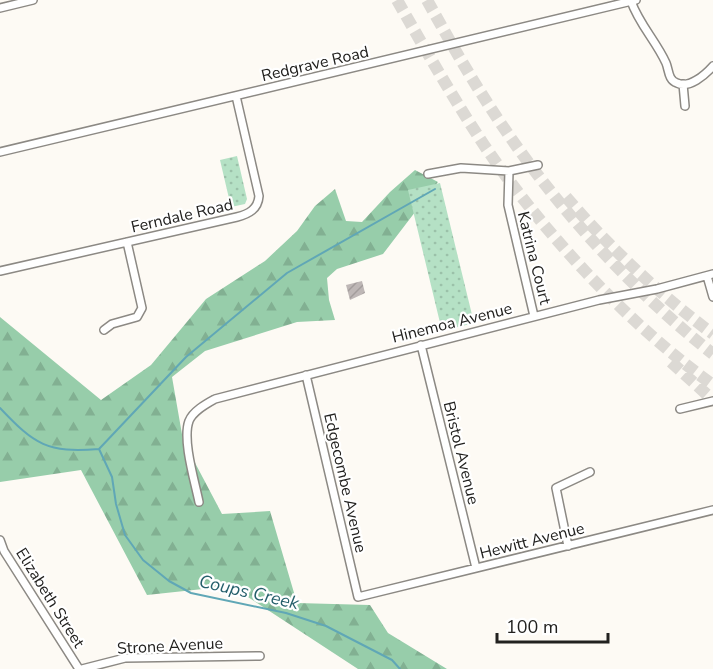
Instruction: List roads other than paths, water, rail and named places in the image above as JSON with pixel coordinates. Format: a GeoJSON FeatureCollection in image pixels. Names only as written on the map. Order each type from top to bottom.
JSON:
{"type":"FeatureCollection","features":[{"type":"Feature","properties":{"kind":"street"},"geometry":{"type":"LineString","coordinates":[[0,8],[33,0]]}},
{"type":"Feature","properties":{"kind":"street"},"geometry":{"type":"LineString","coordinates":[[634,1],[639,19],[665,62],[670,77],[676,83],[683,84],[702,77],[712,69]]}},
{"type":"Feature","properties":{"kind":"street","name":"Redgrave Road"},"geometry":{"type":"LineString","coordinates":[[0,152],[634,1]]}},
{"type":"Feature","properties":{"kind":"street"},"geometry":{"type":"LineString","coordinates":[[683,84],[685,106]]}},
{"type":"Feature","properties":{"kind":"street","name":"Ferndale Road"},"geometry":{"type":"LineString","coordinates":[[0,271],[244,215],[255,208],[259,196],[236,96]]}},
{"type":"Feature","properties":{"kind":"street"},"geometry":{"type":"LineString","coordinates":[[428,174],[461,168],[509,171],[538,165]]}},
{"type":"Feature","properties":{"kind":"street","name":"Katrina Court"},"geometry":{"type":"LineString","coordinates":[[509,171],[509,214],[534,316]]}},
{"type":"Feature","properties":{"kind":"street"},"geometry":{"type":"LineString","coordinates":[[104,330],[112,324],[137,317],[142,308],[127,242]]}},
{"type":"Feature","properties":{"kind":"street"},"geometry":{"type":"LineString","coordinates":[[710,275],[713,297]]}},
{"type":"Feature","properties":{"kind":"street","name":"Hinemoa Avenue"},"geometry":{"type":"LineString","coordinates":[[199,502],[187,447],[189,420],[215,399],[534,316],[710,275]]}},
{"type":"Feature","properties":{"kind":"street","name":"Bristol Avenue"},"geometry":{"type":"LineString","coordinates":[[421,345],[476,568]]}},
{"type":"Feature","properties":{"kind":"street","name":"Edgecombe Avenue"},"geometry":{"type":"LineString","coordinates":[[306,375],[358,597]]}},
{"type":"Feature","properties":{"kind":"street"},"geometry":{"type":"LineString","coordinates":[[680,410],[713,401]]}},
{"type":"Feature","properties":{"kind":"street"},"geometry":{"type":"LineString","coordinates":[[568,546],[556,488],[590,472]]}},
{"type":"Feature","properties":{"kind":"street","name":"Hewitt Avenue"},"geometry":{"type":"LineString","coordinates":[[358,597],[713,510]]}},
{"type":"Feature","properties":{"kind":"street","name":"Elizabeth Street"},"geometry":{"type":"LineString","coordinates":[[0,540],[4,551],[80,669]]}},
{"type":"Feature","properties":{"kind":"street","name":"Strone Avenue"},"geometry":{"type":"LineString","coordinates":[[80,669],[125,658],[260,656]]}},
{"type":"Feature","properties":{"kind":"waterway"},"geometry":{"type":"LineString","coordinates":[[99,449],[186,357],[287,273],[435,189]]}},
{"type":"Feature","properties":{"kind":"waterway","name":"Coups Creek"},"geometry":{"type":"LineString","coordinates":[[0,408],[23,431],[43,444],[54,448],[99,449],[112,477],[116,504],[125,535],[143,560],[169,581],[191,593],[286,613],[326,626],[392,660],[400,669]]}},
{"type":"Feature","properties":{"kind":"tunnel"},"geometry":{"type":"LineString","coordinates":[[397,0],[484,145],[560,244],[618,305],[680,360],[713,385]]}},
{"type":"Feature","properties":{"kind":"tunnel"},"geometry":{"type":"LineString","coordinates":[[427,0],[490,107],[564,208],[620,270],[713,354]]}},
{"type":"Feature","properties":{"kind":"tunnel"},"geometry":{"type":"LineString","coordinates":[[566,197],[636,270],[713,334]]}},
{"type":"Feature","properties":{"kind":"tunnel"},"geometry":{"type":"LineString","coordinates":[[671,362],[713,400]]}}]}
